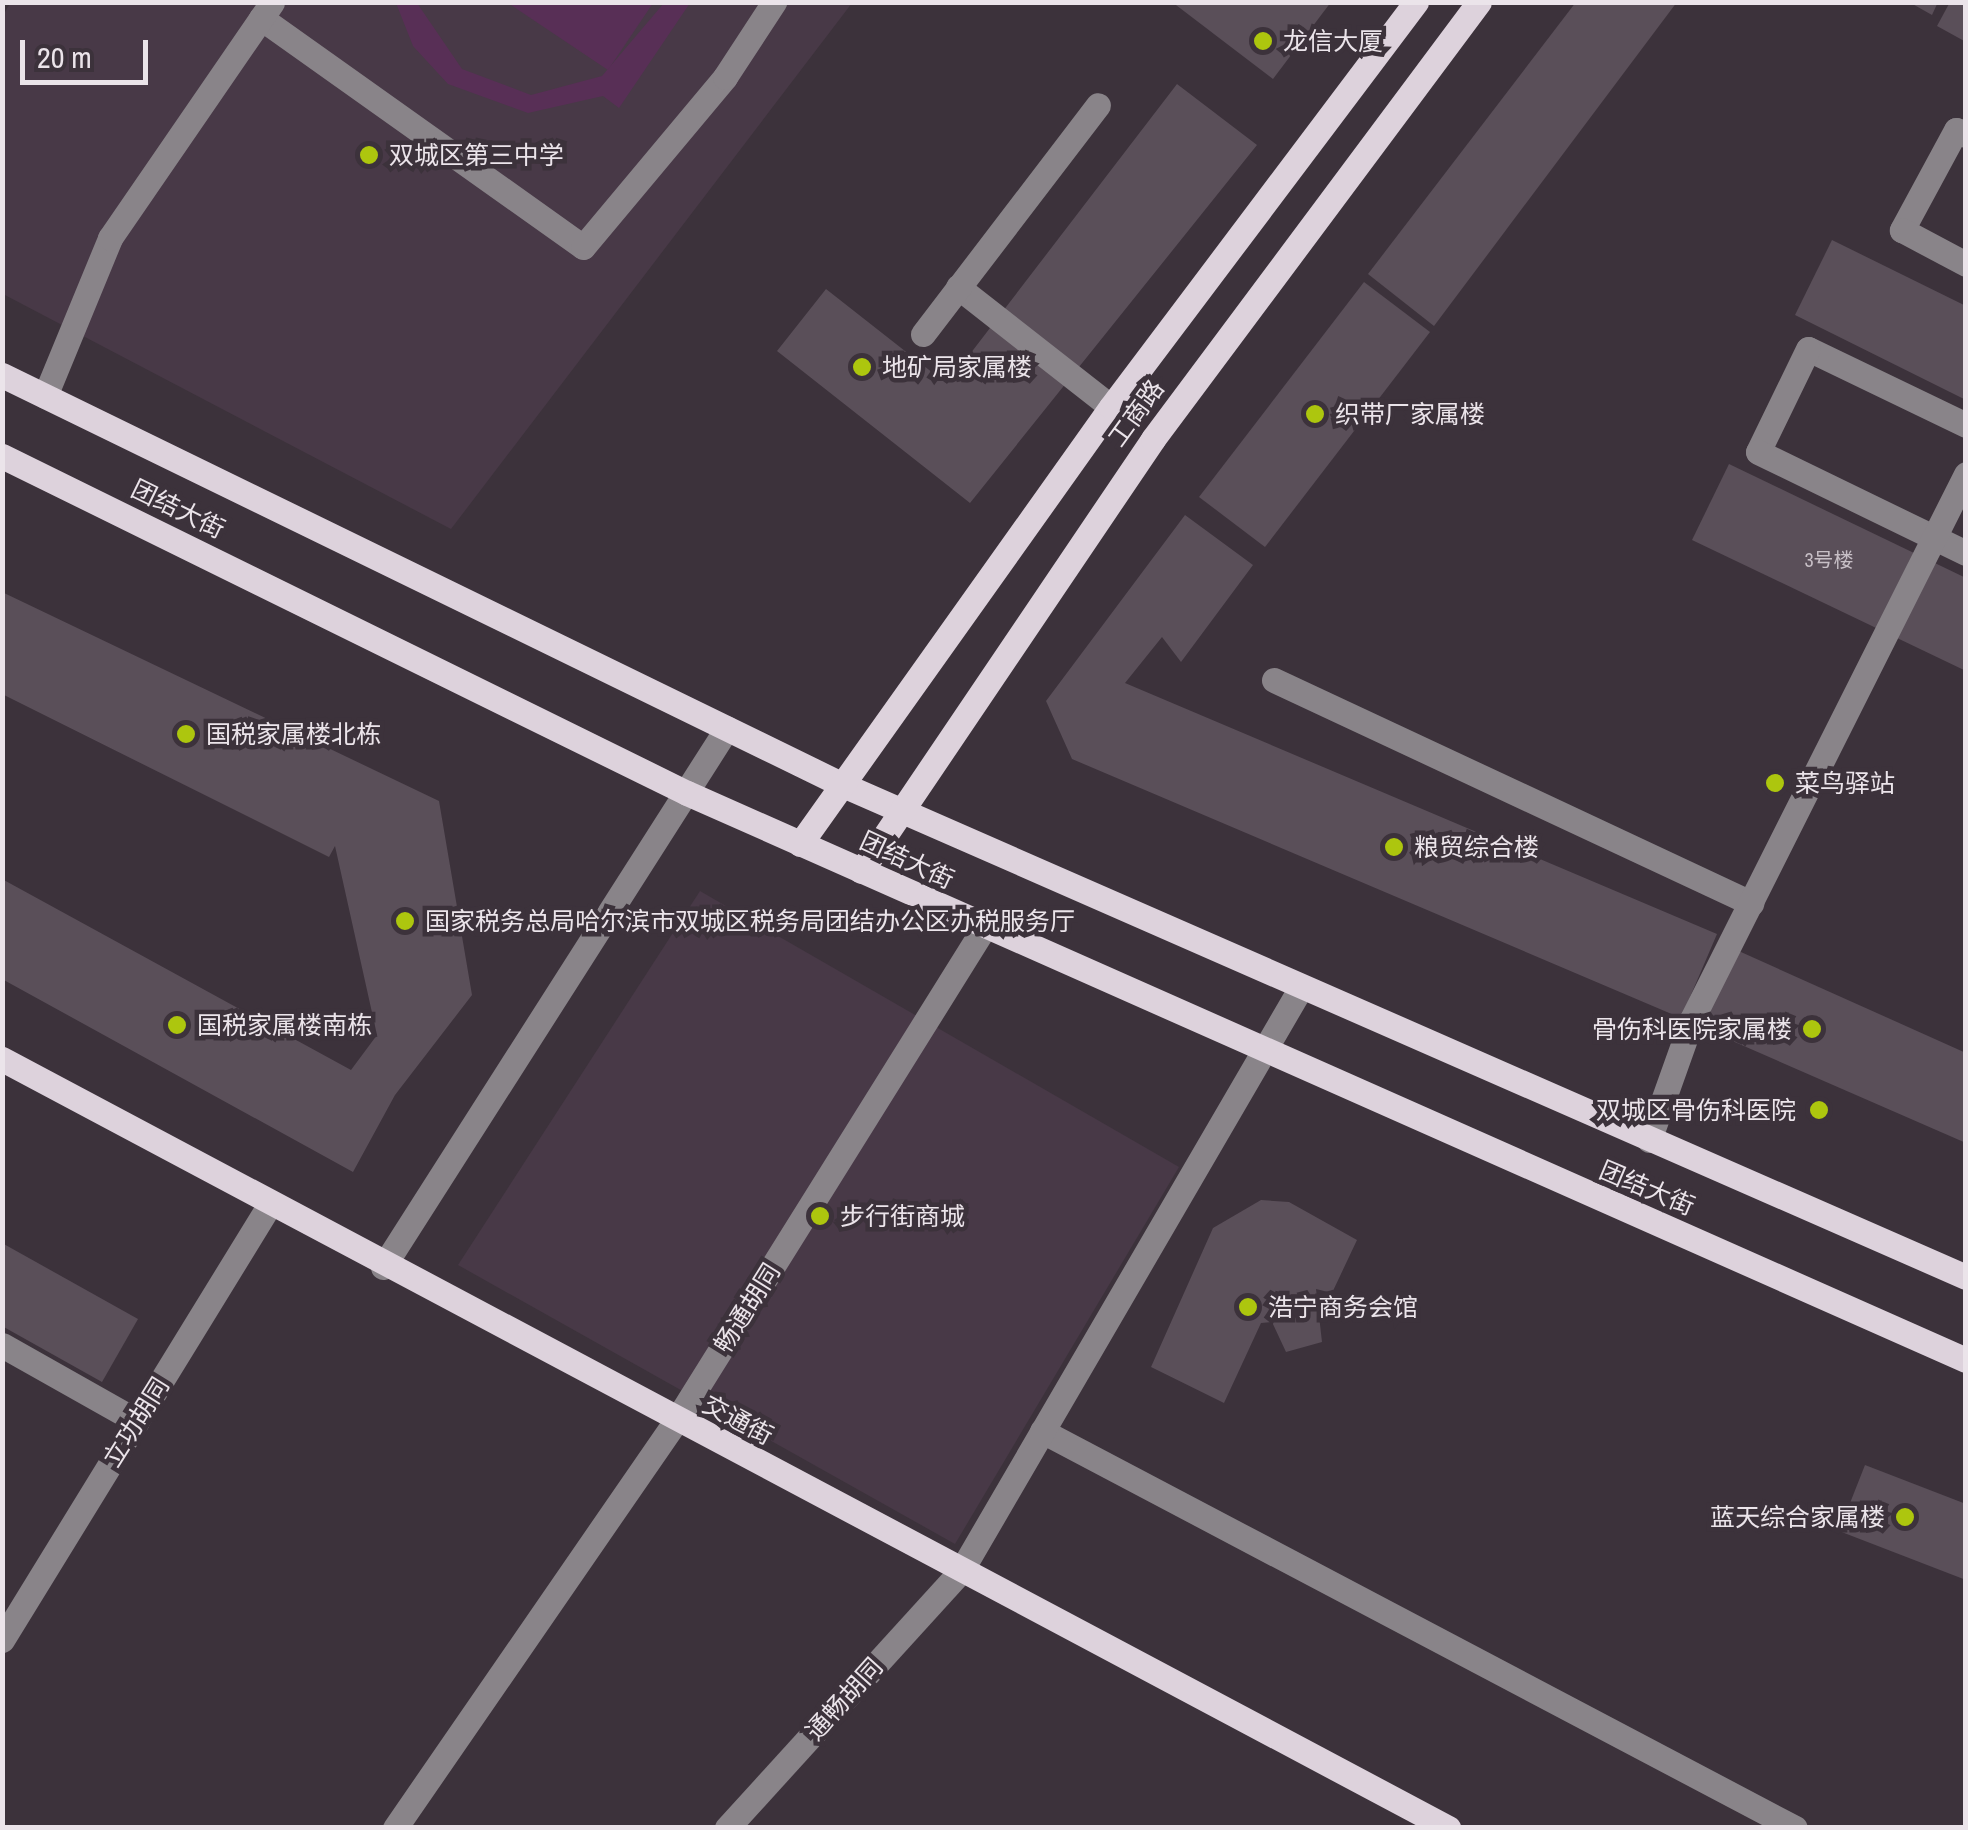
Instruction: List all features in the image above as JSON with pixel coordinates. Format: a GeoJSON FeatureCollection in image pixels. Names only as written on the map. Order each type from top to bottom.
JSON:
{"type":"FeatureCollection","features":[{"type":"Feature","properties":{"kind":"main road","name":"工商路"},"geometry":{"type":"LineString","coordinates":[[800,844],[1111,408],[1416,2]]}},
{"type":"Feature","properties":{"kind":"main road","name":"工商路"},"geometry":{"type":"LineString","coordinates":[[860,871],[1153,439],[1479,2]]}},
{"type":"Feature","properties":{"kind":"main road","name":"团结大街"},"geometry":{"type":"LineString","coordinates":[[2,375],[842,785],[1300,989],[1966,1277]]}},
{"type":"Feature","properties":{"kind":"main road","name":"团结大街"},"geometry":{"type":"LineString","coordinates":[[2,456],[687,792],[1262,1054],[1966,1360]]}},
{"type":"Feature","properties":{"kind":"main road","name":"交通街"},"geometry":{"type":"LineString","coordinates":[[2,1059],[383,1267],[1448,1828]]}},
{"type":"Feature","properties":{"kind":"street"},"geometry":{"type":"LineString","coordinates":[[45,396],[110,238],[267,10],[583,247],[725,76],[774,2]]}},
{"type":"Feature","properties":{"kind":"street"},"geometry":{"type":"LineString","coordinates":[[923,334],[1098,105]]}},
{"type":"Feature","properties":{"kind":"street"},"geometry":{"type":"LineString","coordinates":[[1966,135],[1956,130],[1902,230],[1966,264]]}},
{"type":"Feature","properties":{"kind":"street"},"geometry":{"type":"LineString","coordinates":[[958,287],[1111,408]]}},
{"type":"Feature","properties":{"kind":"street"},"geometry":{"type":"LineString","coordinates":[[1966,425],[1808,348],[1758,452],[1966,552]]}},
{"type":"Feature","properties":{"kind":"street"},"geometry":{"type":"LineString","coordinates":[[1649,1140],[1692,1020],[1966,474]]}},
{"type":"Feature","properties":{"kind":"street"},"geometry":{"type":"LineString","coordinates":[[1274,680],[1750,903]]}},
{"type":"Feature","properties":{"kind":"street"},"geometry":{"type":"LineString","coordinates":[[383,1267],[728,728]]}},
{"type":"Feature","properties":{"kind":"street","name":"畅通胡同"},"geometry":{"type":"LineString","coordinates":[[396,1828],[676,1422],[984,928]]}},
{"type":"Feature","properties":{"kind":"street","name":"通畅胡同"},"geometry":{"type":"LineString","coordinates":[[726,1828],[961,1570],[1300,989]]}},
{"type":"Feature","properties":{"kind":"street","name":"立功胡同"},"geometry":{"type":"LineString","coordinates":[[2,1640],[270,1204]]}},
{"type":"Feature","properties":{"kind":"street"},"geometry":{"type":"LineString","coordinates":[[2,1346],[137,1422]]}},
{"type":"Feature","properties":{"kind":"street"},"geometry":{"type":"LineString","coordinates":[[1042,1431],[1795,1828]]}},
{"type":"Feature","properties":{"kind":"shaded area","name":"双城区第三中学"},"geometry":{"type":"Polygon","coordinates":[[[11,2],[852,3],[451,529],[3,294],[2,17],[11,2]]]}},
{"type":"Feature","properties":{"kind":"shaded area"},"geometry":{"type":"Polygon","coordinates":[[[396,3],[417,3],[462,69],[531,95],[602,76],[664,3],[690,3],[619,108],[603,96],[528,113],[448,84],[413,46],[396,3]]]}},
{"type":"Feature","properties":{"kind":"shaded area"},"geometry":{"type":"Polygon","coordinates":[[[508,3],[653,3],[608,70],[508,3]]]}},
{"type":"Feature","properties":{"kind":"shaded area","name":"步行街商城"},"geometry":{"type":"Polygon","coordinates":[[[700,891],[1179,1167],[955,1544],[458,1265],[700,891]]]}},
{"type":"Feature","properties":{"kind":"building","name":"龙信大厦"},"geometry":{"type":"Polygon","coordinates":[[[1172,2],[1331,2],[1273,79],[1172,2]]]}},
{"type":"Feature","properties":{"kind":"building"},"geometry":{"type":"Polygon","coordinates":[[[1576,2],[1677,2],[1434,326],[1368,274],[1576,2]]]}},
{"type":"Feature","properties":{"kind":"building"},"geometry":{"type":"Polygon","coordinates":[[[1909,2],[1938,2],[1932,15],[1909,2]]]}},
{"type":"Feature","properties":{"kind":"building"},"geometry":{"type":"Polygon","coordinates":[[[1950,2],[1966,2],[1966,42],[1937,26],[1950,2]]]}},
{"type":"Feature","properties":{"kind":"building"},"geometry":{"type":"Polygon","coordinates":[[[1177,84],[1257,145],[970,503],[777,351],[826,289],[947,384],[1177,84]]]}},
{"type":"Feature","properties":{"kind":"building"},"geometry":{"type":"Polygon","coordinates":[[[1832,240],[1966,306],[1966,400],[1795,315],[1832,240]]]}},
{"type":"Feature","properties":{"kind":"building","name":"织带厂家属楼"},"geometry":{"type":"Polygon","coordinates":[[[1364,282],[1430,332],[1265,547],[1199,497],[1364,282]]]}},
{"type":"Feature","properties":{"kind":"building"},"geometry":{"type":"Polygon","coordinates":[[[1729,464],[1966,578],[1966,671],[1692,540],[1729,464]]]}},
{"type":"Feature","properties":{"kind":"building","name":"粮贸综合楼"},"geometry":{"type":"Polygon","coordinates":[[[1185,515],[1253,565],[1181,662],[1162,637],[1125,683],[1717,934],[1681,1018],[1072,759],[1046,701],[1185,515]]]}},
{"type":"Feature","properties":{"kind":"building"},"geometry":{"type":"Polygon","coordinates":[[[2,592],[439,801],[472,995],[395,1095],[353,1172],[2,979],[2,879],[351,1070],[377,1035],[335,846],[329,857],[2,694],[2,592]]]}},
{"type":"Feature","properties":{"kind":"building","name":"骨伤科医院家属楼"},"geometry":{"type":"Polygon","coordinates":[[[1732,948],[1966,1053],[1966,1143],[1698,1026],[1732,948]]]}},
{"type":"Feature","properties":{"kind":"building","name":"浩宁商务会馆"},"geometry":{"type":"Polygon","coordinates":[[[1261,1200],[1289,1202],[1357,1240],[1332,1293],[1316,1289],[1322,1342],[1286,1352],[1272,1322],[1261,1323],[1224,1403],[1151,1367],[1213,1228],[1261,1200]]]}},
{"type":"Feature","properties":{"kind":"building"},"geometry":{"type":"Polygon","coordinates":[[[2,1243],[138,1319],[102,1382],[2,1326],[2,1243]]]}},
{"type":"Feature","properties":{"kind":"building","name":"蓝天综合家属楼"},"geometry":{"type":"Polygon","coordinates":[[[1865,1465],[1966,1504],[1966,1580],[1839,1531],[1865,1465]]]}},
{"type":"Feature","properties":{"kind":"place","name":"龙信大厦"},"geometry":{"type":"Point","coordinates":[1263,41]}},
{"type":"Feature","properties":{"kind":"place","name":"双城区第三中学"},"geometry":{"type":"Point","coordinates":[369,155]}},
{"type":"Feature","properties":{"kind":"place","name":"地矿局家属楼"},"geometry":{"type":"Point","coordinates":[862,367]}},
{"type":"Feature","properties":{"kind":"place","name":"织带厂家属楼"},"geometry":{"type":"Point","coordinates":[1315,414]}},
{"type":"Feature","properties":{"kind":"place","name":"国税家属楼北栋"},"geometry":{"type":"Point","coordinates":[186,734]}},
{"type":"Feature","properties":{"kind":"place","name":"菜鸟驿站"},"geometry":{"type":"Point","coordinates":[1775,783]}},
{"type":"Feature","properties":{"kind":"place","name":"粮贸综合楼"},"geometry":{"type":"Point","coordinates":[1394,847]}},
{"type":"Feature","properties":{"kind":"place","name":"国家税务总局哈尔滨市双城区税务局团结办公区办税服务厅"},"geometry":{"type":"Point","coordinates":[405,921]}},
{"type":"Feature","properties":{"kind":"place","name":"国税家属楼南栋"},"geometry":{"type":"Point","coordinates":[177,1025]}},
{"type":"Feature","properties":{"kind":"place","name":"骨伤科医院家属楼"},"geometry":{"type":"Point","coordinates":[1812,1029]}},
{"type":"Feature","properties":{"kind":"place","name":"双城区骨伤科医院"},"geometry":{"type":"Point","coordinates":[1819,1110]}},
{"type":"Feature","properties":{"kind":"place","name":"步行街商城"},"geometry":{"type":"Point","coordinates":[820,1216]}},
{"type":"Feature","properties":{"kind":"place","name":"浩宁商务会馆"},"geometry":{"type":"Point","coordinates":[1248,1307]}},
{"type":"Feature","properties":{"kind":"place","name":"蓝天综合家属楼"},"geometry":{"type":"Point","coordinates":[1905,1517]}}]}
